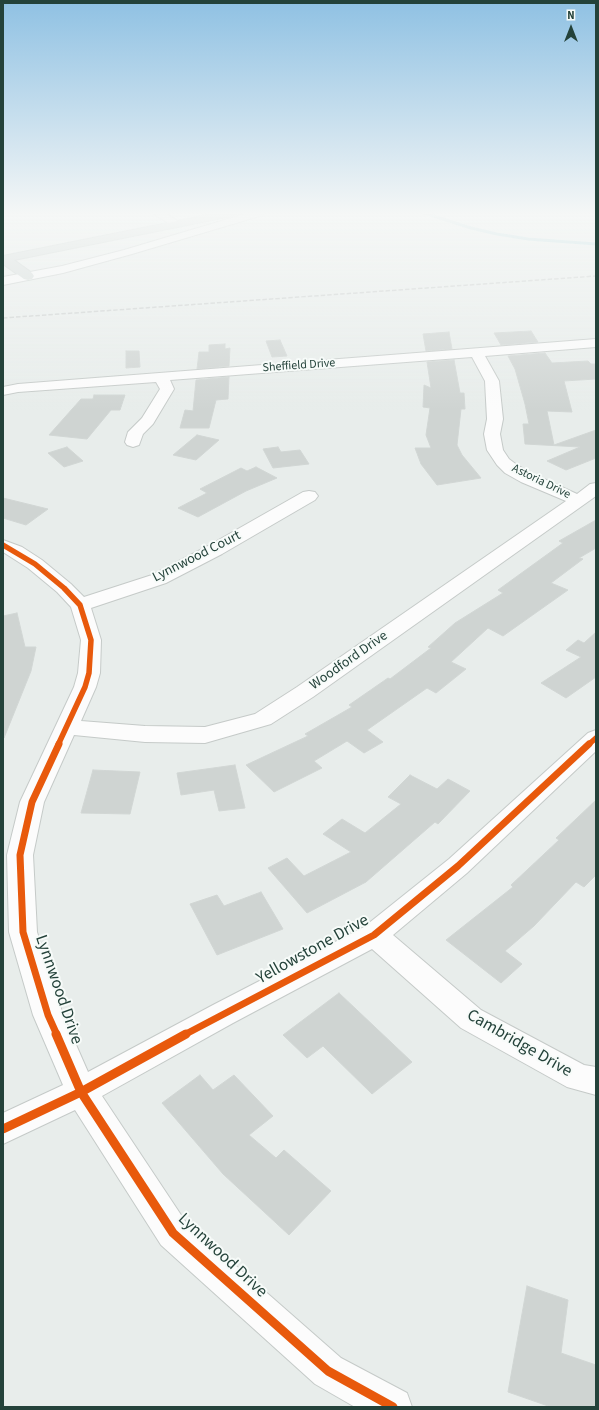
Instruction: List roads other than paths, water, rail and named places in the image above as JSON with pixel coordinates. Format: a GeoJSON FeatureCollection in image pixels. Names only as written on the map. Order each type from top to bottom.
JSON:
{"type":"FeatureCollection","features":[{"type":"Feature","properties":{"kind":"street"},"geometry":{"type":"LineString","coordinates":[[3,281],[14,279]]}},
{"type":"Feature","properties":{"kind":"street","name":"Sheffield Drive"},"geometry":{"type":"LineString","coordinates":[[3,392],[18,388],[596,343]]}},
{"type":"Feature","properties":{"kind":"street","name":"Astoria Drive"},"geometry":{"type":"LineString","coordinates":[[476,352],[492,382],[495,419],[492,434],[495,450],[503,462],[511,469],[527,478],[577,500]]}},
{"type":"Feature","properties":{"kind":"street"},"geometry":{"type":"LineString","coordinates":[[134,442],[136,432],[148,421],[168,389],[161,377]]}},
{"type":"Feature","properties":{"kind":"street","name":"Woodford Drive"},"geometry":{"type":"LineString","coordinates":[[68,727],[145,734],[205,735],[263,719],[311,688],[596,488]]}},
{"type":"Feature","properties":{"kind":"street","name":"Lynnwood Court"},"geometry":{"type":"LineString","coordinates":[[80,605],[158,579],[215,550],[309,496]]}},
{"type":"Feature","properties":{"kind":"street","name":"Lynnwood Drive"},"geometry":{"type":"LineString","coordinates":[[3,545],[15,550],[35,564],[64,588],[80,605],[91,640],[89,673],[85,687],[68,727],[32,802],[20,855],[23,932],[48,1015],[81,1092],[173,1233],[328,1371],[393,1407]]}},
{"type":"Feature","properties":{"kind":"street","name":"Yellowstone Drive"},"geometry":{"type":"LineString","coordinates":[[3,1129],[81,1092],[223,1014],[374,935],[458,866],[596,738]]}},
{"type":"Feature","properties":{"kind":"street","name":"Cambridge Drive"},"geometry":{"type":"LineString","coordinates":[[374,935],[471,1019],[578,1077],[596,1081]]}},
{"type":"Feature","properties":{"kind":"railway"},"geometry":{"type":"LineString","coordinates":[[3,318],[556,279]]}}]}
